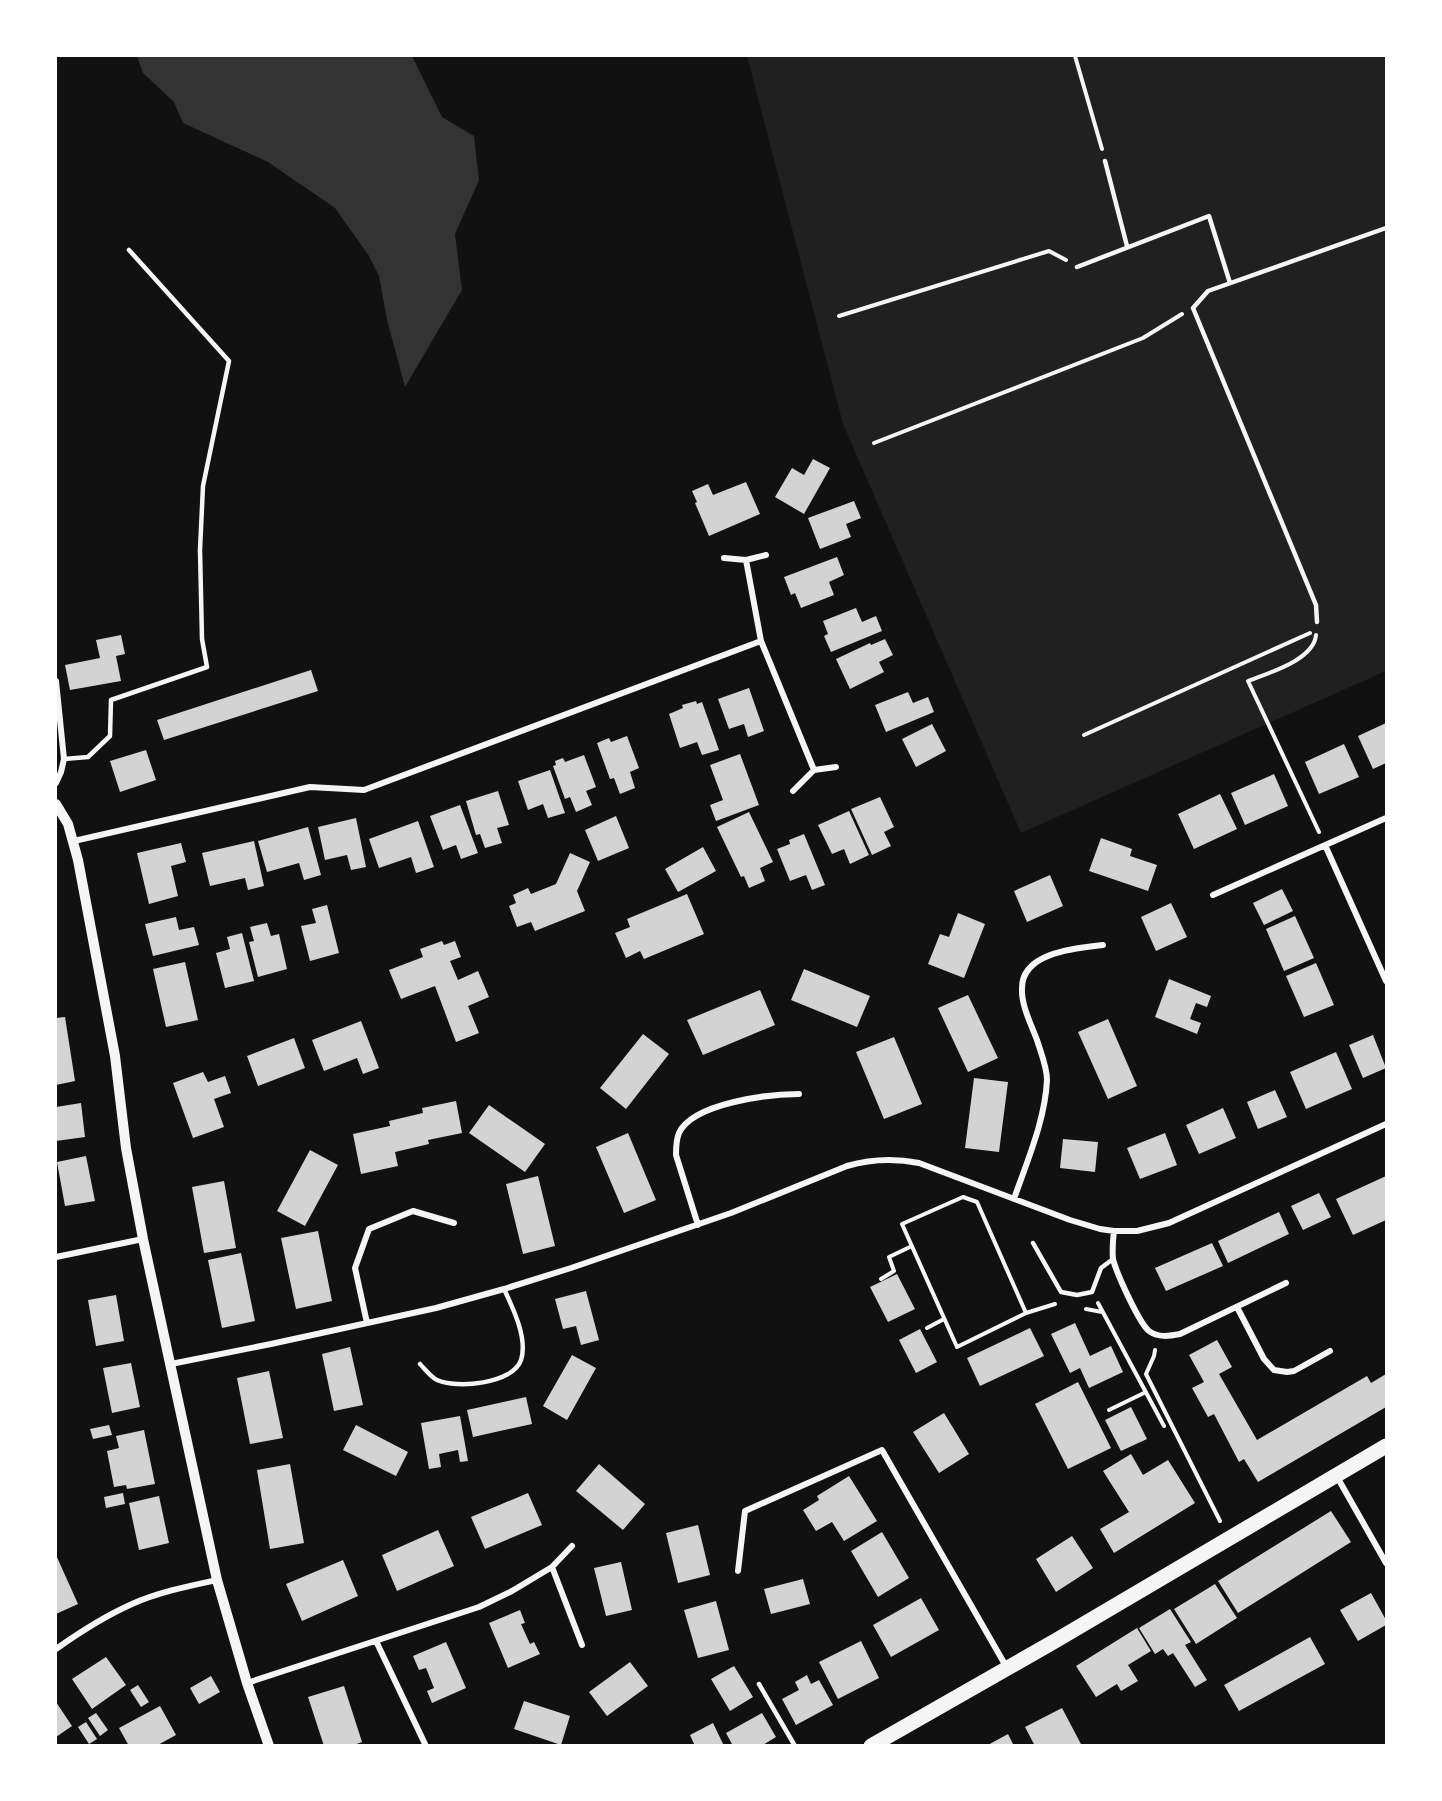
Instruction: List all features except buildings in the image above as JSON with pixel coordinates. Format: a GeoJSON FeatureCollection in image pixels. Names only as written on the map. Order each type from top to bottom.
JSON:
{"type":"FeatureCollection","features":[{"type":"Feature","properties":{"kind":"main road"},"geometry":{"type":"LineString","coordinates":[[871,1746],[1386,1446]]}},
{"type":"Feature","properties":{"kind":"street"},"geometry":{"type":"LineString","coordinates":[[724,558],[746,560],[766,555]]}},
{"type":"Feature","properties":{"kind":"street"},"geometry":{"type":"LineString","coordinates":[[746,560],[761,641],[814,770]]}},
{"type":"Feature","properties":{"kind":"street"},"geometry":{"type":"LineString","coordinates":[[74,841],[310,787],[364,790],[761,641]]}},
{"type":"Feature","properties":{"kind":"street"},"geometry":{"type":"LineString","coordinates":[[56,681],[64,759],[56,783]]}},
{"type":"Feature","properties":{"kind":"street"},"geometry":{"type":"LineString","coordinates":[[793,791],[814,770],[836,767]]}},
{"type":"Feature","properties":{"kind":"street"},"geometry":{"type":"LineString","coordinates":[[56,804],[68,824],[74,841],[115,1056],[126,1148],[143,1239],[217,1580],[247,1683],[269,1746]]}},
{"type":"Feature","properties":{"kind":"street"},"geometry":{"type":"LineString","coordinates":[[1213,895],[1386,819]]}},
{"type":"Feature","properties":{"kind":"street"},"geometry":{"type":"LineString","coordinates":[[1325,845],[1386,981]]}},
{"type":"Feature","properties":{"kind":"street"},"geometry":{"type":"LineString","coordinates":[[1014,1199],[1038,1127],[1045,1100],[1047,1078],[1023,1000],[1021,987],[1023,978],[1033,965],[1050,955],[1075,948],[1103,945]]}},
{"type":"Feature","properties":{"kind":"street"},"geometry":{"type":"LineString","coordinates":[[698,1225],[676,1155],[679,1132],[687,1122],[709,1110],[754,1098],[778,1094],[799,1094]]}},
{"type":"Feature","properties":{"kind":"street"},"geometry":{"type":"LineString","coordinates":[[171,1364],[436,1308],[504,1289],[698,1225],[847,1166],[878,1160],[903,1160],[919,1163],[1071,1220],[1100,1229],[1137,1231],[1169,1224],[1386,1124]]}},
{"type":"Feature","properties":{"kind":"street"},"geometry":{"type":"LineString","coordinates":[[367,1323],[354,1268],[369,1228],[413,1211],[454,1223]]}},
{"type":"Feature","properties":{"kind":"street"},"geometry":{"type":"LineString","coordinates":[[1114,1231],[1113,1259],[1119,1274],[1142,1322],[1147,1330],[1156,1335],[1180,1334],[1286,1283]]}},
{"type":"Feature","properties":{"kind":"street"},"geometry":{"type":"LineString","coordinates":[[56,1257],[143,1239]]}},
{"type":"Feature","properties":{"kind":"street"},"geometry":{"type":"LineString","coordinates":[[1237,1307],[1264,1359],[1274,1370],[1294,1371],[1330,1351]]}},
{"type":"Feature","properties":{"kind":"street"},"geometry":{"type":"LineString","coordinates":[[738,1571],[745,1511],[882,1450],[1007,1668]]}},
{"type":"Feature","properties":{"kind":"street"},"geometry":{"type":"LineString","coordinates":[[1336,1475],[1386,1563]]}},
{"type":"Feature","properties":{"kind":"street"},"geometry":{"type":"LineString","coordinates":[[247,1683],[479,1607],[512,1592],[552,1567],[572,1546]]}},
{"type":"Feature","properties":{"kind":"street"},"geometry":{"type":"LineString","coordinates":[[552,1567],[582,1645]]}},
{"type":"Feature","properties":{"kind":"street"},"geometry":{"type":"LineString","coordinates":[[56,1649],[106,1617],[134,1603],[217,1580]]}},
{"type":"Feature","properties":{"kind":"street"},"geometry":{"type":"LineString","coordinates":[[376,1641],[426,1744]]}},
{"type":"Feature","properties":{"kind":"lane"},"geometry":{"type":"LineString","coordinates":[[1105,161],[1127,246]]}},
{"type":"Feature","properties":{"kind":"lane"},"geometry":{"type":"LineString","coordinates":[[1077,267],[1209,216],[1230,284]]}},
{"type":"Feature","properties":{"kind":"lane"},"geometry":{"type":"LineString","coordinates":[[1317,622],[1316,605],[1193,308],[1208,291],[1386,228]]}},
{"type":"Feature","properties":{"kind":"lane"},"geometry":{"type":"LineString","coordinates":[[64,759],[88,758],[110,736],[111,700],[207,668],[201,639],[200,550],[203,486],[229,361],[129,250]]}},
{"type":"Feature","properties":{"kind":"lane"},"geometry":{"type":"LineString","coordinates":[[1033,1243],[1061,1292],[1077,1295],[1092,1292],[1101,1268],[1113,1259]]}},
{"type":"Feature","properties":{"kind":"lane"},"geometry":{"type":"LineString","coordinates":[[420,1364],[436,1380],[460,1385],[487,1383],[508,1375],[521,1362],[522,1340],[516,1316],[504,1289]]}},
{"type":"Feature","properties":{"kind":"lane"},"geometry":{"type":"LineString","coordinates":[[759,1684],[795,1746]]}},
{"type":"Feature","properties":{"kind":"path"},"geometry":{"type":"LineString","coordinates":[[1076,56],[1105,161]]}},
{"type":"Feature","properties":{"kind":"path"},"geometry":{"type":"LineString","coordinates":[[839,316],[1049,251],[1077,267]]}},
{"type":"Feature","properties":{"kind":"path"},"geometry":{"type":"LineString","coordinates":[[874,443],[1143,338],[1193,308]]}},
{"type":"Feature","properties":{"kind":"path"},"geometry":{"type":"LineString","coordinates":[[1084,735],[1309,635],[1317,622]]}},
{"type":"Feature","properties":{"kind":"path"},"geometry":{"type":"LineString","coordinates":[[1317,622],[1316,641],[1309,651],[1295,661],[1248,681],[1325,845]]}},
{"type":"Feature","properties":{"kind":"path"},"geometry":{"type":"LineString","coordinates":[[963,1197],[977,1202],[1026,1313],[957,1347],[912,1246],[903,1224],[963,1197]]}},
{"type":"Feature","properties":{"kind":"path"},"geometry":{"type":"LineString","coordinates":[[881,1279],[894,1271],[889,1257],[912,1246]]}},
{"type":"Feature","properties":{"kind":"path"},"geometry":{"type":"LineString","coordinates":[[1092,1292],[1164,1426]]}},
{"type":"Feature","properties":{"kind":"path"},"geometry":{"type":"LineString","coordinates":[[927,1328],[944,1319]]}},
{"type":"Feature","properties":{"kind":"path"},"geometry":{"type":"LineString","coordinates":[[1156,1335],[1154,1356],[1146,1374],[1221,1523],[1228,1519]]}},
{"type":"Feature","properties":{"kind":"path"},"geometry":{"type":"LineString","coordinates":[[1109,1410],[1146,1392]]}},
{"type":"Feature","properties":{"kind":"shaded area"},"geometry":{"type":"Polygon","coordinates":[[[137,56],[412,56],[442,117],[474,136],[479,180],[455,234],[462,290],[405,387],[387,320],[379,276],[369,256],[335,208],[268,162],[183,123],[174,102],[143,73],[137,56]]]}},
{"type":"Feature","properties":{"kind":"shaded area"},"geometry":{"type":"Polygon","coordinates":[[[747,56],[1386,56],[1386,671],[1021,833],[843,424],[747,56]]]}}]}
